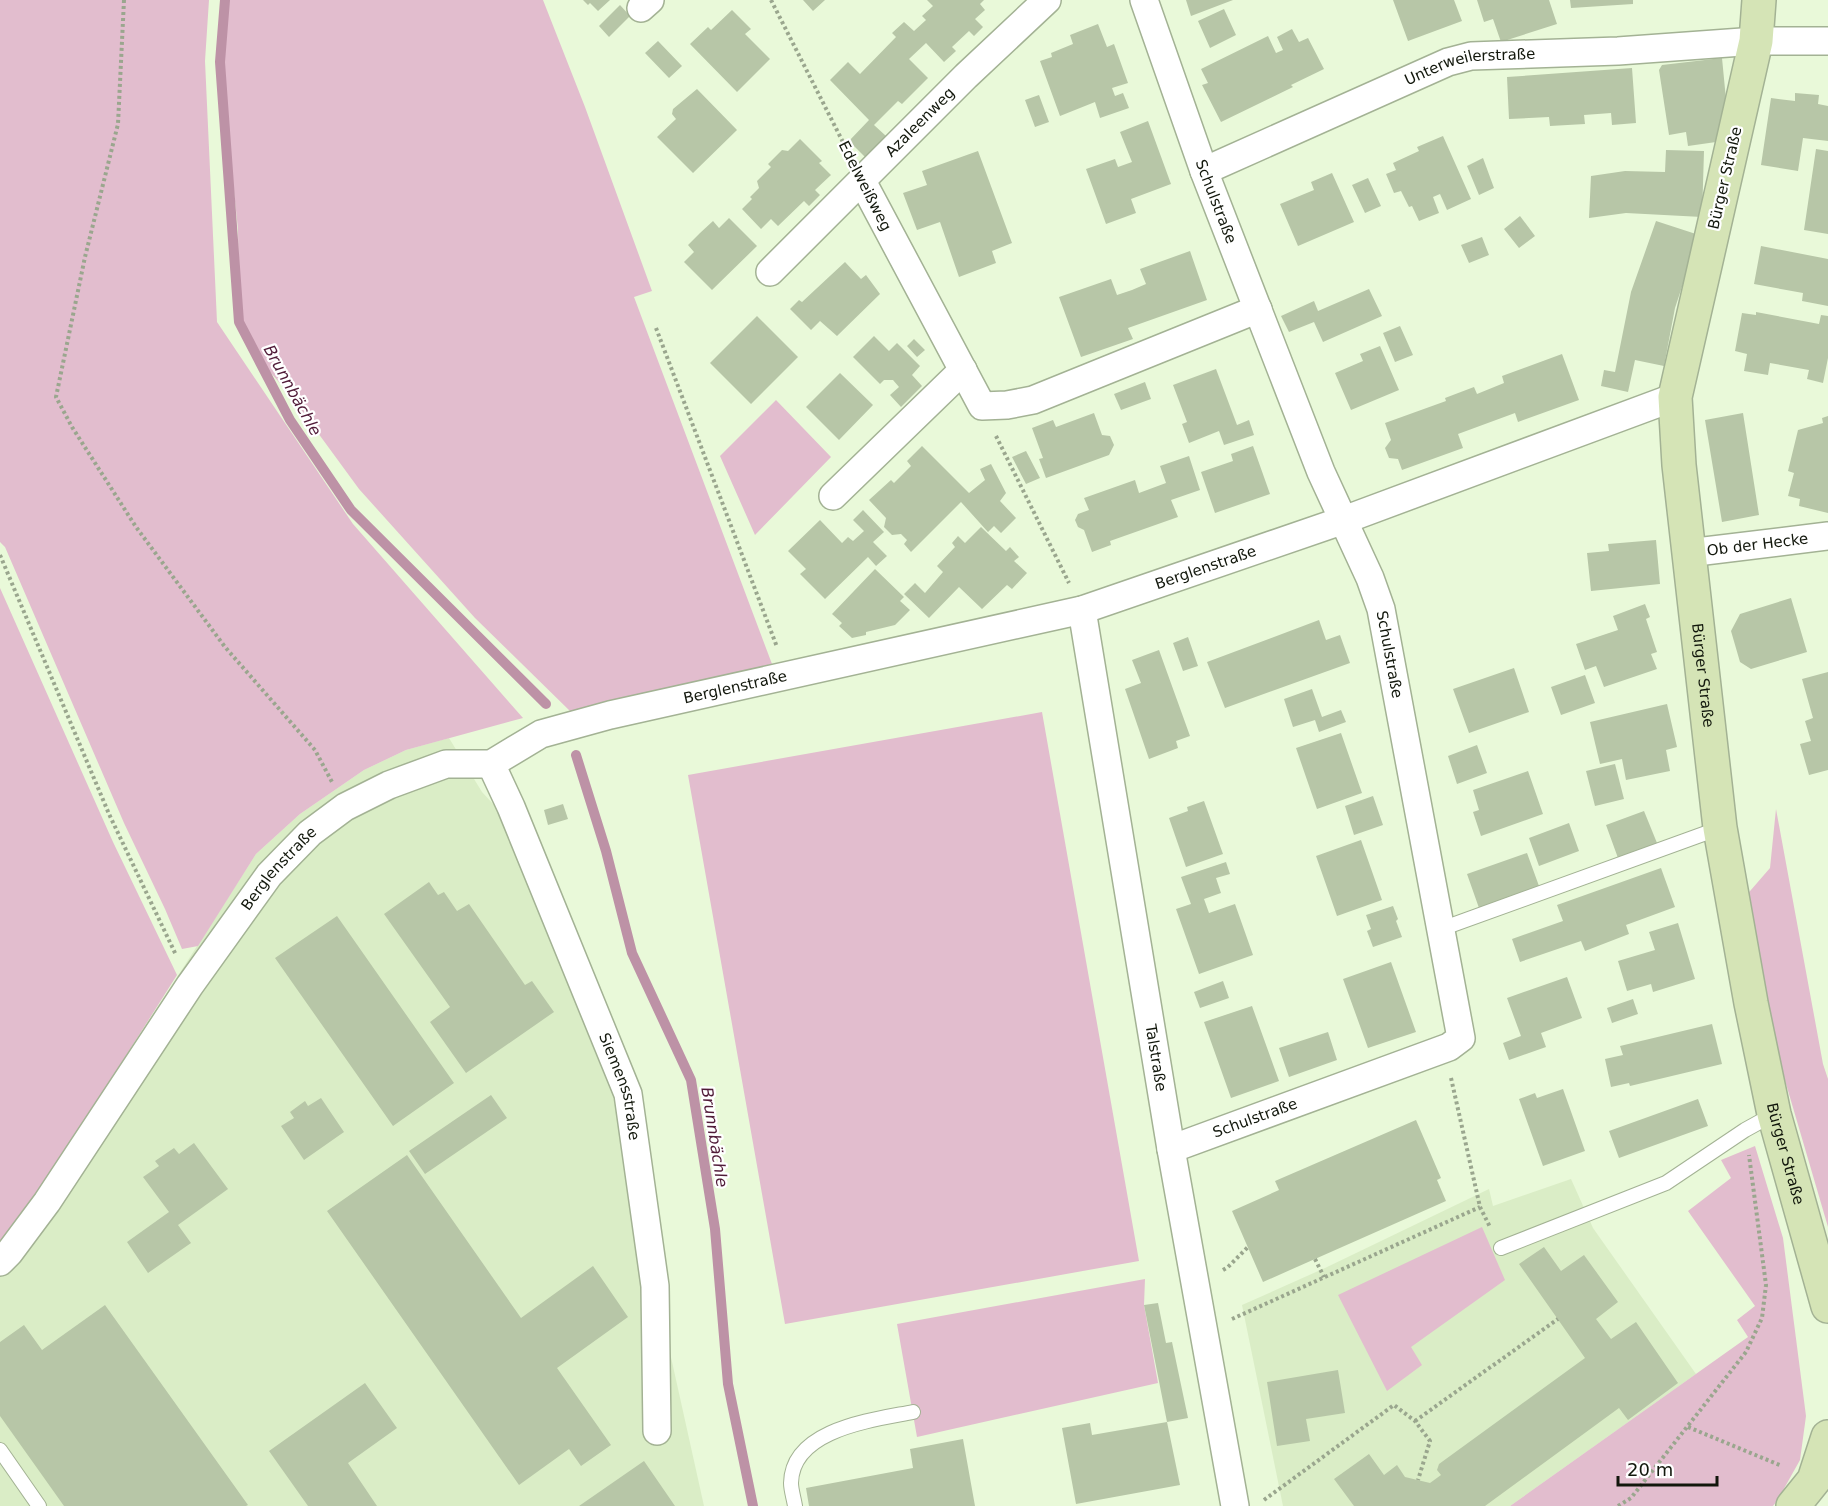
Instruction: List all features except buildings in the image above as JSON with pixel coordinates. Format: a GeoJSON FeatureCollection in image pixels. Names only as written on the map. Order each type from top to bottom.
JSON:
{"type":"FeatureCollection","features":[{"type":"Feature","properties":{"kind":"street","name":"Azaleenweg"},"geometry":{"type":"LineString","coordinates":[[770,272],[966,76],[1047,0]]}},
{"type":"Feature","properties":{"kind":"street","name":"Schulstraße"},"geometry":{"type":"LineString","coordinates":[[1144,0],[1204,171],[1321,472],[1370,578],[1381,609],[1461,1038],[1449,1047],[1171,1149]]}},
{"type":"Feature","properties":{"kind":"street","name":"Bürger Straße"},"geometry":{"type":"LineString","coordinates":[[1759,0],[1756,41],[1676,397],[1681,495],[1720,828],[1751,1003],[1774,1114],[1828,1306]]}},
{"type":"Feature","properties":{"kind":"street","name":"Unterweilerstraße"},"geometry":{"type":"LineString","coordinates":[[1204,171],[1448,62],[1471,56],[1618,51],[1756,41],[1828,40]]}},
{"type":"Feature","properties":{"kind":"street","name":"Edelweißweg"},"geometry":{"type":"LineString","coordinates":[[862,181],[982,406]]}},
{"type":"Feature","properties":{"kind":"street"},"geometry":{"type":"LineString","coordinates":[[982,406],[1007,405],[1033,400],[1258,309]]}},
{"type":"Feature","properties":{"kind":"street"},"geometry":{"type":"LineString","coordinates":[[833,496],[963,370]]}},
{"type":"Feature","properties":{"kind":"street","name":"Berglenstraße"},"geometry":{"type":"LineString","coordinates":[[0,1262],[47,1202],[190,985],[269,875],[310,833],[345,807],[389,785],[446,764],[491,764],[541,734],[610,715],[1082,610],[1344,520],[1676,397]]}},
{"type":"Feature","properties":{"kind":"street","name":"Ob der Hecke"},"geometry":{"type":"LineString","coordinates":[[1688,553],[1828,537]]}},
{"type":"Feature","properties":{"kind":"street","name":"Talstraße"},"geometry":{"type":"LineString","coordinates":[[1082,610],[1171,1149],[1235,1506]]}},
{"type":"Feature","properties":{"kind":"street","name":"Siemensstraße"},"geometry":{"type":"LineString","coordinates":[[491,764],[511,807],[628,1094],[655,1286],[657,1431]]}},
{"type":"Feature","properties":{"kind":"street"},"geometry":{"type":"LineString","coordinates":[[1793,1506],[1814,1480],[1828,1437]]}},
{"type":"Feature","properties":{"kind":"lane"},"geometry":{"type":"LineString","coordinates":[[1441,929],[1720,828]]}},
{"type":"Feature","properties":{"kind":"lane"},"geometry":{"type":"LineString","coordinates":[[1501,1248],[1666,1183],[1745,1130],[1774,1114]]}},
{"type":"Feature","properties":{"kind":"lane"},"geometry":{"type":"LineString","coordinates":[[795,1506],[791,1482],[798,1460],[811,1445],[825,1435],[859,1423],[913,1412]]}},
{"type":"Feature","properties":{"kind":"lane"},"geometry":{"type":"LineString","coordinates":[[0,1450],[39,1506]]}},
{"type":"Feature","properties":{"kind":"path"},"geometry":{"type":"LineString","coordinates":[[124,0],[118,124],[56,397],[72,427],[136,526],[225,647],[315,750],[345,807]]}},
{"type":"Feature","properties":{"kind":"path","name":"Edelweißweg"},"geometry":{"type":"LineString","coordinates":[[771,0],[862,181]]}},
{"type":"Feature","properties":{"kind":"path"},"geometry":{"type":"LineString","coordinates":[[656,328],[788,676]]}},
{"type":"Feature","properties":{"kind":"path"},"geometry":{"type":"LineString","coordinates":[[982,406],[1082,610]]}},
{"type":"Feature","properties":{"kind":"path"},"geometry":{"type":"LineString","coordinates":[[0,555],[109,814],[190,985]]}},
{"type":"Feature","properties":{"kind":"path"},"geometry":{"type":"LineString","coordinates":[[1449,1047],[1450,1075],[1480,1207],[1501,1248]]}},
{"type":"Feature","properties":{"kind":"path"},"geometry":{"type":"LineString","coordinates":[[1618,1506],[1631,1498],[1746,1352],[1762,1318],[1766,1285],[1745,1130]]}},
{"type":"Feature","properties":{"kind":"path"},"geometry":{"type":"LineString","coordinates":[[1204,1331],[1480,1207]]}},
{"type":"Feature","properties":{"kind":"path"},"geometry":{"type":"LineString","coordinates":[[1228,1267],[1248,1247]]}},
{"type":"Feature","properties":{"kind":"path"},"geometry":{"type":"LineString","coordinates":[[1315,1259],[1324,1277]]}},
{"type":"Feature","properties":{"kind":"path"},"geometry":{"type":"LineString","coordinates":[[1415,1421],[1558,1318]]}},
{"type":"Feature","properties":{"kind":"path"},"geometry":{"type":"LineString","coordinates":[[1256,1506],[1394,1405],[1415,1421],[1430,1441],[1418,1480]]}},
{"type":"Feature","properties":{"kind":"path"},"geometry":{"type":"LineString","coordinates":[[1688,1427],[1790,1470]]}},
{"type":"Feature","properties":{"kind":"shaded area"},"geometry":{"type":"Polygon","coordinates":[[[0,0],[209,0],[205,61],[217,322],[353,524],[523,718],[406,750],[364,770],[300,814],[256,854],[198,946],[182,949],[124,823],[5,547],[0,542],[0,0]]]}},
{"type":"Feature","properties":{"kind":"shaded area"},"geometry":{"type":"Polygon","coordinates":[[[229,0],[543,0],[652,291],[634,297],[772,664],[572,713],[475,618],[359,489],[288,392],[261,362],[239,322],[238,229],[220,62],[229,0]]]}},
{"type":"Feature","properties":{"kind":"shaded area"},"geometry":{"type":"Polygon","coordinates":[[[776,400],[831,457],[755,535],[720,456],[776,400]]]}},
{"type":"Feature","properties":{"kind":"shaded area"},"geometry":{"type":"Polygon","coordinates":[[[0,588],[113,842],[177,975],[58,1163],[0,1242],[0,588]]]}},
{"type":"Feature","properties":{"kind":"shaded area"},"geometry":{"type":"Polygon","coordinates":[[[1042,712],[1139,1261],[785,1324],[688,775],[1042,712]]]}},
{"type":"Feature","properties":{"kind":"shaded area"},"geometry":{"type":"Polygon","coordinates":[[[449,738],[482,792],[495,806],[517,855],[614,1100],[704,1506],[0,1506],[0,1242],[58,1163],[256,854],[300,814],[364,770],[406,750],[449,738]]]}},
{"type":"Feature","properties":{"kind":"shaded area"},"geometry":{"type":"Polygon","coordinates":[[[1776,809],[1823,1064],[1828,1079],[1828,1227],[1772,1036],[1744,898],[1770,868],[1776,809]]]}},
{"type":"Feature","properties":{"kind":"shaded area"},"geometry":{"type":"Polygon","coordinates":[[[1755,1146],[1783,1238],[1806,1416],[1800,1460],[1777,1501],[1773,1506],[1510,1506],[1748,1337],[1737,1320],[1755,1306],[1688,1211],[1731,1178],[1721,1160],[1755,1146]]]}},
{"type":"Feature","properties":{"kind":"shaded area"},"geometry":{"type":"Polygon","coordinates":[[[1571,1179],[1593,1228],[1696,1374],[1510,1506],[1283,1506],[1242,1305],[1489,1189],[1493,1206],[1571,1179]]]}},
{"type":"Feature","properties":{"kind":"shaded area"},"geometry":{"type":"Polygon","coordinates":[[[1482,1227],[1505,1280],[1411,1347],[1422,1365],[1387,1391],[1338,1295],[1482,1227]]]}},
{"type":"Feature","properties":{"kind":"shaded area"},"geometry":{"type":"Polygon","coordinates":[[[1145,1279],[1144,1305],[1158,1383],[917,1437],[897,1324],[1145,1279]]]}},
{"type":"Feature","properties":{"kind":"waterway","name":"Brunnbächle"},"geometry":{"type":"LineString","coordinates":[[225,0],[220,62],[239,322],[290,420],[351,510],[546,704]]}},
{"type":"Feature","properties":{"kind":"waterway","name":"Brunnbächle"},"geometry":{"type":"LineString","coordinates":[[576,755],[606,851],[632,953],[691,1080],[715,1229],[728,1384],[753,1506]]}}]}
